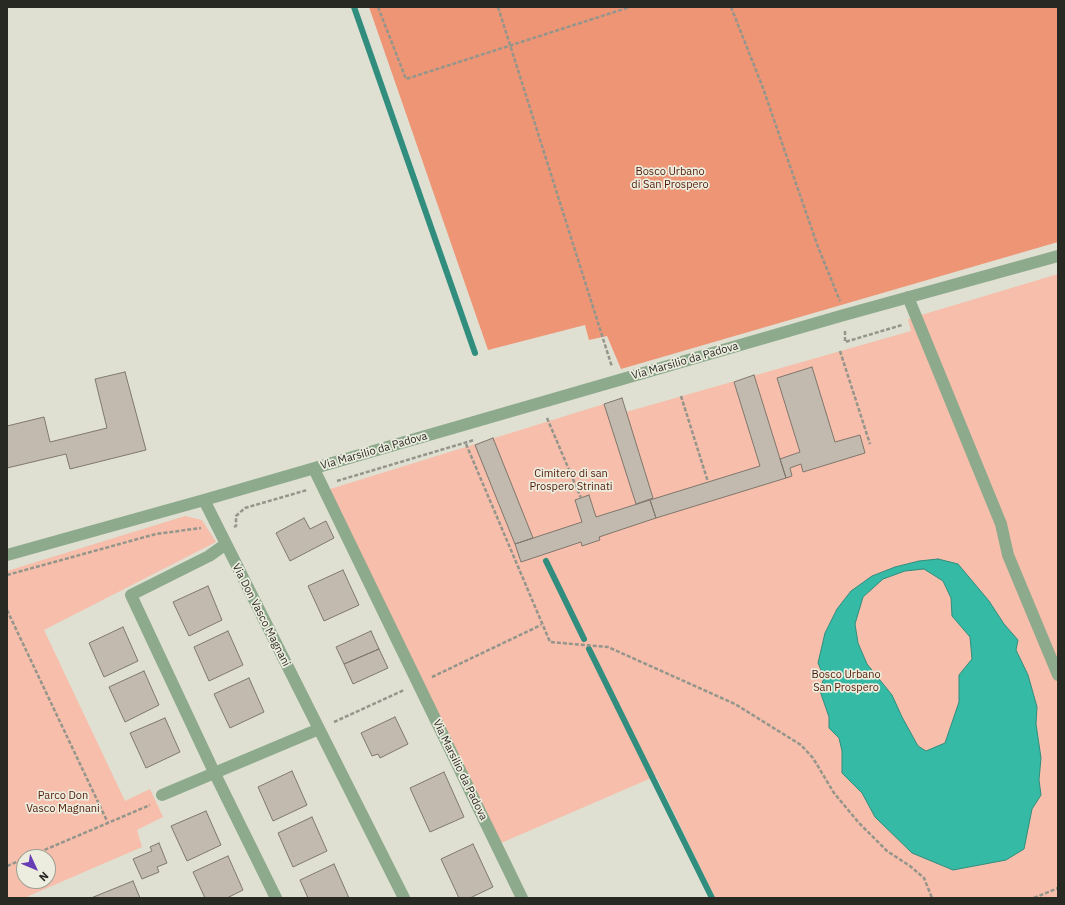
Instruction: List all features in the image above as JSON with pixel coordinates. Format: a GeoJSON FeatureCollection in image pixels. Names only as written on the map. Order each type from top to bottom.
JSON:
{"type":"FeatureCollection","features":[{"type":"Feature","properties":{"kind":"street","name":"Via Marsilio da Padova"},"geometry":{"type":"LineString","coordinates":[[7,555],[314,469],[844,315],[1058,256]]}},
{"type":"Feature","properties":{"kind":"street"},"geometry":{"type":"LineString","coordinates":[[908,297],[1001,524],[1008,556],[1058,675]]}},
{"type":"Feature","properties":{"kind":"street","name":"Via Marsilio da Padova"},"geometry":{"type":"LineString","coordinates":[[314,469],[522,898]]}},
{"type":"Feature","properties":{"kind":"street","name":"Via Don Vasco Magnani"},"geometry":{"type":"LineString","coordinates":[[204,500],[404,898]]}},
{"type":"Feature","properties":{"kind":"street"},"geometry":{"type":"LineString","coordinates":[[226,544],[209,556],[131,595],[214,772],[276,898]]}},
{"type":"Feature","properties":{"kind":"street"},"geometry":{"type":"LineString","coordinates":[[162,795],[319,729]]}},
{"type":"Feature","properties":{"kind":"path"},"geometry":{"type":"LineString","coordinates":[[378,7],[406,80],[630,7]]}},
{"type":"Feature","properties":{"kind":"path"},"geometry":{"type":"LineString","coordinates":[[498,7],[617,381]]}},
{"type":"Feature","properties":{"kind":"path"},"geometry":{"type":"LineString","coordinates":[[731,7],[763,88],[818,247],[837,291],[844,315],[845,342],[918,320]]}},
{"type":"Feature","properties":{"kind":"path"},"geometry":{"type":"LineString","coordinates":[[840,351],[870,444]]}},
{"type":"Feature","properties":{"kind":"path"},"geometry":{"type":"LineString","coordinates":[[681,396],[708,482]]}},
{"type":"Feature","properties":{"kind":"path"},"geometry":{"type":"LineString","coordinates":[[543,402],[546,418],[581,498]]}},
{"type":"Feature","properties":{"kind":"path"},"geometry":{"type":"LineString","coordinates":[[539,420],[546,418]]}},
{"type":"Feature","properties":{"kind":"path"},"geometry":{"type":"LineString","coordinates":[[7,575],[156,534],[198,528],[220,532],[236,526],[236,516],[245,508],[479,439]]}},
{"type":"Feature","properties":{"kind":"path"},"geometry":{"type":"LineString","coordinates":[[466,444],[541,625],[550,642],[608,647],[735,704],[801,745],[813,758],[834,793],[859,822],[887,851],[910,866],[924,878],[932,898]]}},
{"type":"Feature","properties":{"kind":"path"},"geometry":{"type":"LineString","coordinates":[[7,610],[108,823]]}},
{"type":"Feature","properties":{"kind":"path"},"geometry":{"type":"LineString","coordinates":[[319,729],[541,625]]}},
{"type":"Feature","properties":{"kind":"path"},"geometry":{"type":"LineString","coordinates":[[47,849],[156,803],[162,795]]}},
{"type":"Feature","properties":{"kind":"path"},"geometry":{"type":"LineString","coordinates":[[1034,898],[1058,888]]}},
{"type":"Feature","properties":{"kind":"green space","name":"Bosco Urbano di San Prospero"},"geometry":{"type":"Polygon","coordinates":[[[369,7],[1058,7],[1058,242],[621,369],[607,336],[589,340],[585,325],[488,350],[369,7]]]}},
{"type":"Feature","properties":{"kind":"green space","name":"Bosco Urbano San Prospero"},"geometry":{"type":"Polygon","coordinates":[[[1058,274],[1058,898],[715,898],[656,776],[501,843],[327,490],[604,404],[626,412],[911,331],[908,319],[1058,274]]]}},
{"type":"Feature","properties":{"kind":"green space","name":"Parco Don Vasco Magnani"},"geometry":{"type":"Polygon","coordinates":[[[185,516],[202,520],[216,542],[44,630],[125,801],[150,789],[163,817],[137,830],[142,847],[56,884],[56,849],[16,849],[16,889],[45,889],[24,898],[7,898],[7,571],[185,516]]]}},
{"type":"Feature","properties":{"kind":"water"},"geometry":{"type":"Polygon","coordinates":[[[938,559],[958,564],[989,601],[1004,624],[1018,640],[1016,650],[1028,675],[1037,707],[1036,724],[1041,758],[1039,780],[1041,795],[1032,809],[1024,849],[1006,860],[953,870],[912,853],[875,817],[862,793],[842,773],[842,751],[839,738],[829,728],[829,717],[820,691],[824,677],[818,663],[825,633],[837,609],[851,591],[872,576],[895,567],[919,561],[938,559]],[[924,569],[905,571],[883,579],[863,597],[855,624],[858,643],[867,664],[892,695],[918,746],[926,751],[945,743],[959,702],[959,675],[972,659],[970,637],[952,616],[951,598],[943,581],[924,569]]]}},
{"type":"Feature","properties":{"kind":"building"},"geometry":{"type":"Polygon","coordinates":[[[812,367],[835,442],[860,435],[865,453],[803,472],[801,464],[790,468],[792,476],[786,478],[780,459],[800,452],[777,378],[812,367]]]}},
{"type":"Feature","properties":{"kind":"building"},"geometry":{"type":"Polygon","coordinates":[[[125,372],[146,450],[70,469],[66,454],[7,468],[7,426],[44,417],[50,442],[107,428],[95,379],[125,372]]]}},
{"type":"Feature","properties":{"kind":"building"},"geometry":{"type":"Polygon","coordinates":[[[754,375],[786,478],[656,518],[650,500],[760,466],[734,382],[754,375]]]}},
{"type":"Feature","properties":{"kind":"building"},"geometry":{"type":"Polygon","coordinates":[[[622,398],[653,498],[636,504],[604,404],[622,398]]]}},
{"type":"Feature","properties":{"kind":"building"},"geometry":{"type":"Polygon","coordinates":[[[493,438],[533,538],[515,544],[475,445],[493,438]]]}},
{"type":"Feature","properties":{"kind":"building"},"geometry":{"type":"Polygon","coordinates":[[[589,495],[596,517],[650,500],[656,518],[599,537],[600,540],[582,546],[581,542],[521,562],[515,544],[582,522],[575,500],[589,495]]]}},
{"type":"Feature","properties":{"kind":"building"},"geometry":{"type":"Polygon","coordinates":[[[304,518],[310,529],[326,521],[334,538],[290,561],[276,533],[304,518]]]}},
{"type":"Feature","properties":{"kind":"building"},"geometry":{"type":"Polygon","coordinates":[[[343,570],[359,605],[324,621],[308,586],[343,570]]]}},
{"type":"Feature","properties":{"kind":"building"},"geometry":{"type":"Polygon","coordinates":[[[208,586],[222,620],[189,636],[173,602],[208,586]]]}},
{"type":"Feature","properties":{"kind":"building"},"geometry":{"type":"Polygon","coordinates":[[[123,627],[138,661],[104,677],[89,643],[123,627]]]}},
{"type":"Feature","properties":{"kind":"building"},"geometry":{"type":"Polygon","coordinates":[[[228,631],[243,665],[209,681],[194,647],[228,631]]]}},
{"type":"Feature","properties":{"kind":"building"},"geometry":{"type":"Polygon","coordinates":[[[371,631],[379,649],[344,664],[336,647],[371,631]]]}},
{"type":"Feature","properties":{"kind":"building"},"geometry":{"type":"Polygon","coordinates":[[[379,649],[388,668],[353,684],[344,664],[379,649]]]}},
{"type":"Feature","properties":{"kind":"building"},"geometry":{"type":"Polygon","coordinates":[[[144,671],[159,705],[125,722],[109,687],[144,671]]]}},
{"type":"Feature","properties":{"kind":"building"},"geometry":{"type":"Polygon","coordinates":[[[249,678],[264,712],[230,728],[214,694],[249,678]]]}},
{"type":"Feature","properties":{"kind":"building"},"geometry":{"type":"Polygon","coordinates":[[[395,717],[408,744],[380,758],[378,754],[372,756],[361,733],[395,717]]]}},
{"type":"Feature","properties":{"kind":"building"},"geometry":{"type":"Polygon","coordinates":[[[165,718],[180,752],[146,768],[130,733],[165,718]]]}},
{"type":"Feature","properties":{"kind":"building"},"geometry":{"type":"Polygon","coordinates":[[[292,771],[307,805],[273,821],[258,787],[292,771]]]}},
{"type":"Feature","properties":{"kind":"building"},"geometry":{"type":"Polygon","coordinates":[[[444,772],[464,817],[430,832],[410,788],[444,772]]]}},
{"type":"Feature","properties":{"kind":"building"},"geometry":{"type":"Polygon","coordinates":[[[206,811],[221,845],[187,861],[171,826],[206,811]]]}},
{"type":"Feature","properties":{"kind":"building"},"geometry":{"type":"Polygon","coordinates":[[[312,817],[327,851],[293,867],[278,833],[312,817]]]}},
{"type":"Feature","properties":{"kind":"building"},"geometry":{"type":"Polygon","coordinates":[[[159,843],[167,863],[157,867],[159,872],[142,879],[133,859],[152,851],[150,847],[159,843]]]}},
{"type":"Feature","properties":{"kind":"building"},"geometry":{"type":"Polygon","coordinates":[[[473,844],[493,887],[470,898],[459,898],[441,859],[473,844]]]}},
{"type":"Feature","properties":{"kind":"building"},"geometry":{"type":"Polygon","coordinates":[[[228,856],[243,890],[227,898],[205,898],[193,872],[228,856]]]}},
{"type":"Feature","properties":{"kind":"building"},"geometry":{"type":"Polygon","coordinates":[[[334,864],[349,898],[308,898],[300,880],[334,864]]]}},
{"type":"Feature","properties":{"kind":"building"},"geometry":{"type":"Polygon","coordinates":[[[133,881],[140,898],[91,898],[133,881]]]}},
{"type":"Feature","properties":{"kind":"waterway"},"geometry":{"type":"LineString","coordinates":[[354,7],[475,353]]}},
{"type":"Feature","properties":{"kind":"waterway"},"geometry":{"type":"LineString","coordinates":[[546,561],[584,639]]}},
{"type":"Feature","properties":{"kind":"waterway"},"geometry":{"type":"LineString","coordinates":[[589,649],[712,898]]}},
{"type":"Feature","properties":{"kind":"park label","name":"Cimitero di san Prospero Strinati"},"geometry":{"type":"Point","coordinates":[571,480]}}]}
